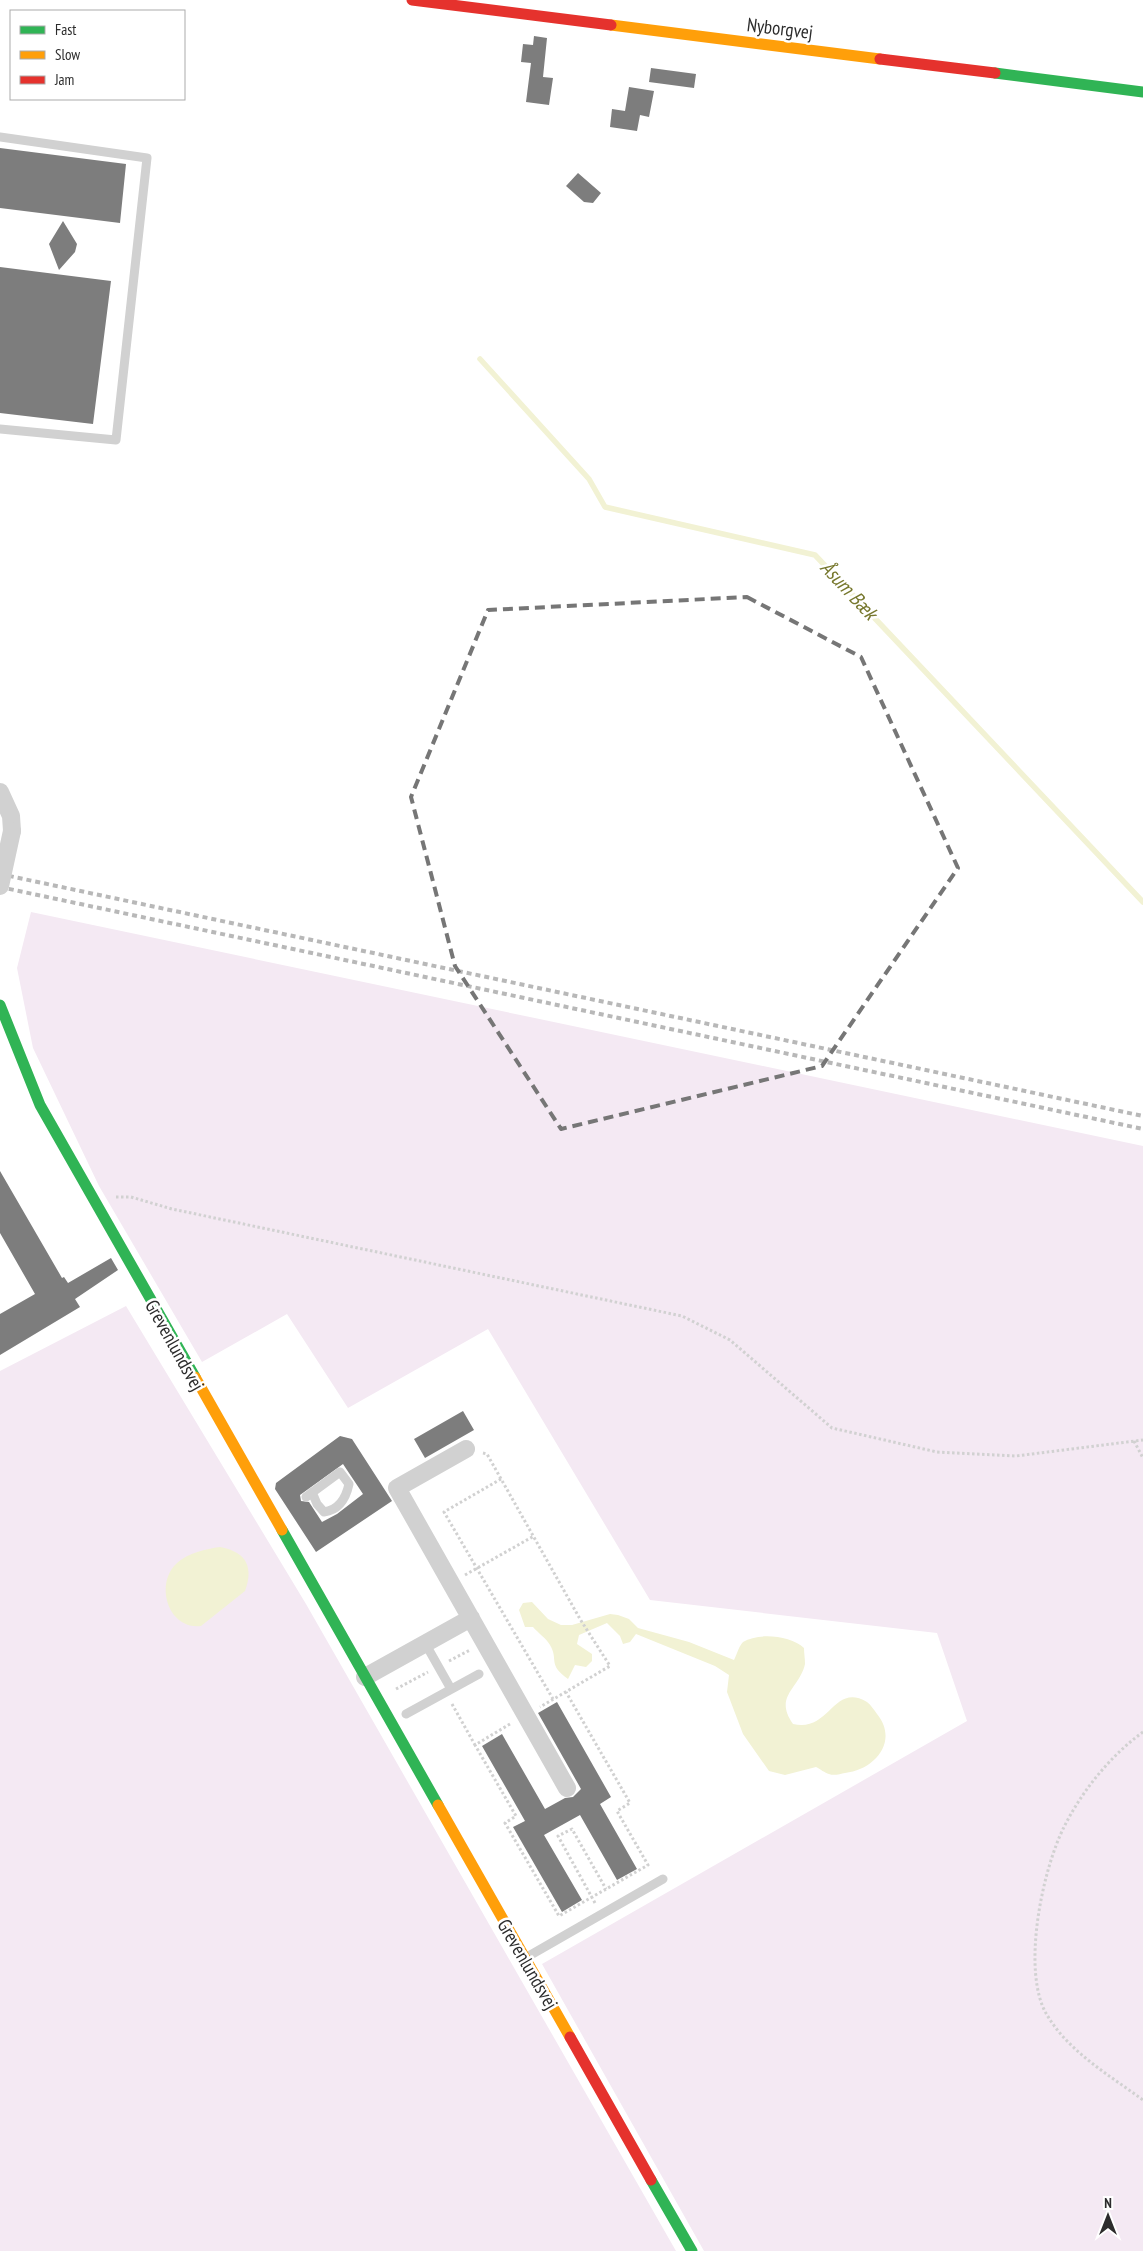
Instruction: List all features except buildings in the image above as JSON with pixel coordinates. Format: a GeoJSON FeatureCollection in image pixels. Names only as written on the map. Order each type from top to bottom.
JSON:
{"type":"FeatureCollection","features":[{"type":"Feature","properties":{"kind":"street","name":"Nyborgvej"},"geometry":{"type":"LineString","coordinates":[[412,0],[1143,92]]}},
{"type":"Feature","properties":{"kind":"street"},"geometry":{"type":"LineString","coordinates":[[0,792],[11,816],[12,831],[0,886]]}},
{"type":"Feature","properties":{"kind":"street","name":"Grevenlundsvej"},"geometry":{"type":"LineString","coordinates":[[0,1005],[40,1105],[276,1512],[366,1677],[524,1958],[692,2251]]}},
{"type":"Feature","properties":{"kind":"street"},"geometry":{"type":"LineString","coordinates":[[466,1449],[397,1488],[567,1788]]}},
{"type":"Feature","properties":{"kind":"street"},"geometry":{"type":"LineString","coordinates":[[366,1677],[471,1618]]}},
{"type":"Feature","properties":{"kind":"lane"},"geometry":{"type":"LineString","coordinates":[[0,136],[147,158],[116,440],[0,429]]}},
{"type":"Feature","properties":{"kind":"lane"},"geometry":{"type":"LineString","coordinates":[[340,1472],[349,1484],[346,1497],[332,1511],[324,1512],[309,1494],[340,1472]]}},
{"type":"Feature","properties":{"kind":"lane"},"geometry":{"type":"LineString","coordinates":[[425,1643],[448,1691]]}},
{"type":"Feature","properties":{"kind":"lane"},"geometry":{"type":"LineString","coordinates":[[406,1714],[479,1674]]}},
{"type":"Feature","properties":{"kind":"lane"},"geometry":{"type":"LineString","coordinates":[[524,1958],[663,1879]]}},
{"type":"Feature","properties":{"kind":"path"},"geometry":{"type":"LineString","coordinates":[[96,1202],[108,1198],[130,1196],[172,1209],[682,1316],[730,1340],[832,1428],[937,1452],[1016,1456],[1143,1440]]}},
{"type":"Feature","properties":{"kind":"path"},"geometry":{"type":"LineString","coordinates":[[1134,1441],[1143,1458]]}},
{"type":"Feature","properties":{"kind":"path"},"geometry":{"type":"LineString","coordinates":[[466,1449],[487,1454],[580,1619],[590,1633]]}},
{"type":"Feature","properties":{"kind":"path"},"geometry":{"type":"LineString","coordinates":[[501,1479],[444,1512],[553,1699]]}},
{"type":"Feature","properties":{"kind":"path"},"geometry":{"type":"LineString","coordinates":[[451,1584],[534,1536]]}},
{"type":"Feature","properties":{"kind":"path"},"geometry":{"type":"LineString","coordinates":[[448,1691],[475,1745]]}},
{"type":"Feature","properties":{"kind":"path"},"geometry":{"type":"LineString","coordinates":[[1143,1732],[1126,1744],[1091,1783],[1064,1828],[1049,1868],[1038,1913],[1034,1952],[1037,1985],[1046,2014],[1068,2045],[1143,2100]]}},
{"type":"Feature","properties":{"kind":"path"},"geometry":{"type":"LineString","coordinates":[[602,1914],[558,1836],[572,1830],[606,1889]]}},
{"type":"Feature","properties":{"kind":"highlighted area"},"geometry":{"type":"Polygon","coordinates":[[[747,597],[861,657],[958,868],[822,1066],[561,1129],[455,966],[411,797],[488,610],[747,597]]]}},
{"type":"Feature","properties":{"kind":"shaded area"},"geometry":{"type":"Polygon","coordinates":[[[31,912],[1143,1146],[1143,2251],[704,2251],[542,1964],[967,1721],[937,1633],[650,1600],[488,1329],[348,1408],[287,1314],[202,1362],[99,1186],[33,1048],[17,968],[31,912]]]}},
{"type":"Feature","properties":{"kind":"shaded area"},"geometry":{"type":"Polygon","coordinates":[[[126,1306],[306,1604],[676,2251],[0,2251],[0,1371],[126,1306]]]}},
{"type":"Feature","properties":{"kind":"shaded area"},"geometry":{"type":"Polygon","coordinates":[[[220,1547],[236,1552],[246,1561],[249,1574],[245,1591],[201,1626],[190,1625],[180,1621],[168,1604],[166,1582],[170,1572],[177,1563],[192,1554],[220,1547]]]}},
{"type":"Feature","properties":{"kind":"shaded area"},"geometry":{"type":"Polygon","coordinates":[[[532,1602],[548,1619],[561,1625],[572,1625],[610,1614],[618,1615],[629,1619],[638,1628],[689,1642],[734,1660],[743,1642],[757,1637],[783,1638],[798,1644],[804,1648],[805,1664],[787,1699],[786,1706],[793,1724],[805,1725],[815,1722],[846,1698],[856,1698],[867,1702],[883,1724],[886,1734],[881,1752],[866,1766],[856,1771],[839,1774],[826,1773],[816,1767],[785,1775],[769,1771],[743,1734],[727,1692],[729,1675],[715,1666],[636,1634],[630,1642],[623,1644],[620,1636],[607,1623],[579,1635],[577,1644],[592,1654],[592,1661],[586,1667],[575,1665],[568,1679],[555,1666],[552,1650],[546,1640],[533,1627],[525,1627],[519,1610],[523,1603],[532,1602]]]}},
{"type":"Feature","properties":{"kind":"waterway","name":"Åsum Bæk"},"geometry":{"type":"LineString","coordinates":[[480,359],[589,479],[605,507],[815,555],[1143,902]]}},
{"type":"Feature","properties":{"kind":"railway"},"geometry":{"type":"LineString","coordinates":[[0,874],[1143,1116]]}},
{"type":"Feature","properties":{"kind":"railway"},"geometry":{"type":"LineString","coordinates":[[0,887],[1143,1129]]}},
{"type":"Feature","properties":{"kind":"traffic: fast"},"geometry":{"type":"LineString","coordinates":[[995,73],[1143,92]]}},
{"type":"Feature","properties":{"kind":"traffic: fast"},"geometry":{"type":"LineString","coordinates":[[0,1005],[40,1105],[195,1377]]}},
{"type":"Feature","properties":{"kind":"traffic: fast"},"geometry":{"type":"LineString","coordinates":[[282,1530],[438,1805]]}},
{"type":"Feature","properties":{"kind":"traffic: fast"},"geometry":{"type":"LineString","coordinates":[[651,2180],[692,2251]]}},
{"type":"Feature","properties":{"kind":"traffic: slow"},"geometry":{"type":"LineString","coordinates":[[611,25],[880,59]]}},
{"type":"Feature","properties":{"kind":"traffic: slow"},"geometry":{"type":"LineString","coordinates":[[195,1377],[282,1530]]}},
{"type":"Feature","properties":{"kind":"traffic: slow"},"geometry":{"type":"LineString","coordinates":[[438,1805],[570,2037]]}},
{"type":"Feature","properties":{"kind":"traffic: jam"},"geometry":{"type":"LineString","coordinates":[[412,0],[611,25]]}},
{"type":"Feature","properties":{"kind":"traffic: jam"},"geometry":{"type":"LineString","coordinates":[[880,59],[995,73]]}},
{"type":"Feature","properties":{"kind":"traffic: jam"},"geometry":{"type":"LineString","coordinates":[[570,2037],[651,2180]]}}]}
